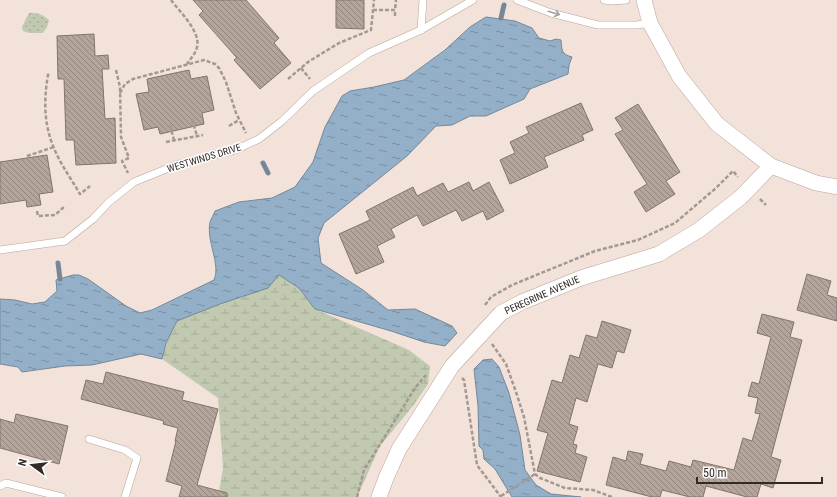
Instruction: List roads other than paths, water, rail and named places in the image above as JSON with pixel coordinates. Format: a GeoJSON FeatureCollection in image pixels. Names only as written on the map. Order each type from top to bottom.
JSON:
{"type":"FeatureCollection","features":[{"type":"Feature","properties":{"kind":"street"},"geometry":{"type":"LineString","coordinates":[[644,0],[650,23],[679,76],[717,124],[771,166],[816,183],[837,187]]}},
{"type":"Feature","properties":{"kind":"street","name":"PEREGRINE AVENUE"},"geometry":{"type":"LineString","coordinates":[[380,497],[386,478],[399,449],[452,366],[501,313],[522,302],[581,278],[659,254],[699,230],[741,197],[771,166]]}},
{"type":"Feature","properties":{"kind":"lane"},"geometry":{"type":"LineString","coordinates":[[421,30],[423,0]]}},
{"type":"Feature","properties":{"kind":"lane","name":"WESTWINDS DRIVE"},"geometry":{"type":"LineString","coordinates":[[0,250],[65,241],[93,219],[109,202],[134,182],[176,165],[235,150],[259,139],[282,121],[313,91],[369,53],[421,30],[473,0]]}},
{"type":"Feature","properties":{"kind":"lane"},"geometry":{"type":"LineString","coordinates":[[517,0],[551,13],[598,25],[637,25],[650,23]]}},
{"type":"Feature","properties":{"kind":"lane"},"geometry":{"type":"LineString","coordinates":[[604,0],[626,0]]}},
{"type":"Feature","properties":{"kind":"lane"},"geometry":{"type":"LineString","coordinates":[[89,439],[125,450],[137,458],[125,497]]}},
{"type":"Feature","properties":{"kind":"lane"},"geometry":{"type":"LineString","coordinates":[[0,486],[6,483],[62,497]]}},
{"type":"Feature","properties":{"kind":"water"},"geometry":{"type":"Polygon","coordinates":[[[486,17],[515,21],[532,28],[539,38],[550,41],[556,39],[561,40],[564,53],[572,57],[568,74],[530,89],[524,99],[486,116],[470,116],[452,125],[436,126],[407,156],[324,223],[318,238],[321,263],[363,290],[388,310],[415,309],[452,326],[457,333],[445,346],[424,342],[315,309],[299,288],[279,275],[268,288],[220,304],[177,321],[166,343],[162,359],[141,354],[92,365],[65,366],[22,372],[18,367],[0,364],[0,299],[15,300],[32,304],[45,302],[57,291],[56,280],[73,275],[79,275],[88,279],[126,306],[140,313],[152,310],[214,280],[216,267],[209,229],[210,222],[215,211],[239,202],[272,198],[295,187],[313,162],[325,127],[342,96],[350,91],[404,80],[445,50],[470,27],[486,17]]]}},
{"type":"Feature","properties":{"kind":"water"},"geometry":{"type":"Polygon","coordinates":[[[492,359],[499,367],[509,393],[520,435],[525,470],[536,485],[551,494],[581,497],[512,497],[495,469],[484,459],[483,450],[479,446],[478,406],[474,369],[483,360],[492,359]]]}},
{"type":"Feature","properties":{"kind":"waterway"},"geometry":{"type":"LineString","coordinates":[[501,18],[504,5]]}},
{"type":"Feature","properties":{"kind":"waterway"},"geometry":{"type":"LineString","coordinates":[[263,163],[268,173]]}},
{"type":"Feature","properties":{"kind":"waterway"},"geometry":{"type":"LineString","coordinates":[[58,263],[60,279]]}}]}
